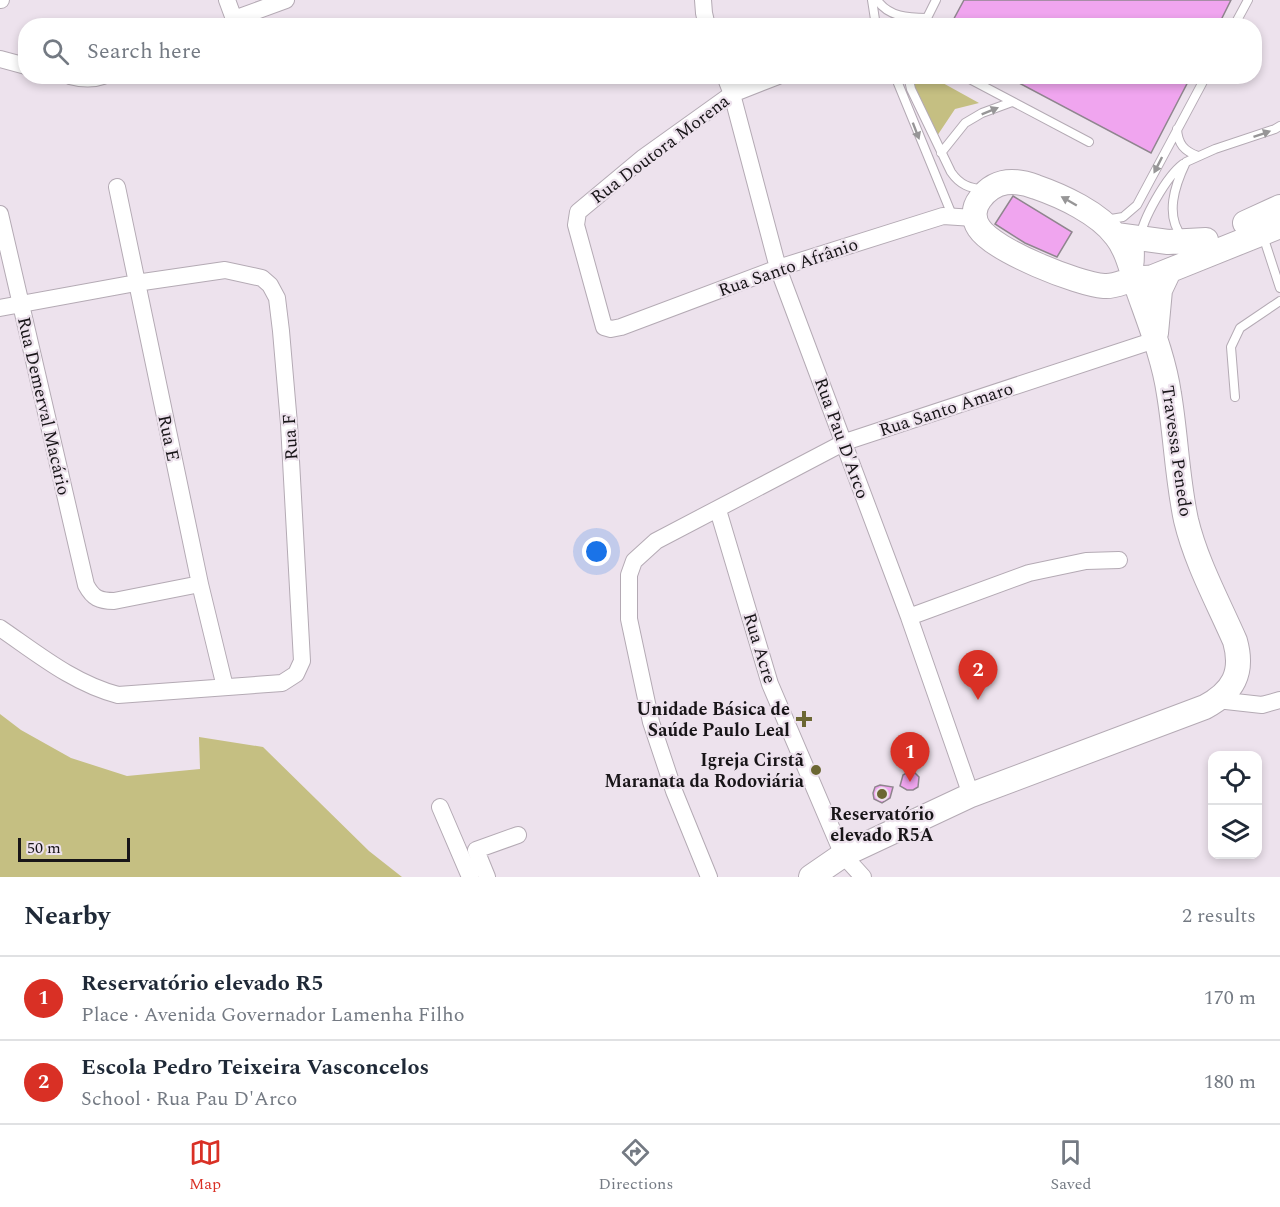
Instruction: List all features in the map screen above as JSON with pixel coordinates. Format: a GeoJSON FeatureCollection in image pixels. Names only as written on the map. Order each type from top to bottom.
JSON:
{"type":"FeatureCollection","features":[{"type":"Feature","properties":{"kind":"street"},"geometry":{"type":"LineString","coordinates":[[226,0],[231,18]]}},
{"type":"Feature","properties":{"kind":"street"},"geometry":{"type":"LineString","coordinates":[[242,18],[286,0]]}},
{"type":"Feature","properties":{"kind":"street"},"geometry":{"type":"LineString","coordinates":[[703,0],[706,18]]}},
{"type":"Feature","properties":{"kind":"street"},"geometry":{"type":"LineString","coordinates":[[0,59],[18,64]]}},
{"type":"Feature","properties":{"kind":"street","name":"Rua Pau D'Arco"},"geometry":{"type":"LineString","coordinates":[[728,84],[778,268],[845,442],[971,795]]}},
{"type":"Feature","properties":{"kind":"street","name":"Rua Doutora Morena"},"geometry":{"type":"LineString","coordinates":[[604,327],[576,225],[578,212],[644,157],[732,94],[758,84]]}},
{"type":"Feature","properties":{"kind":"street"},"geometry":{"type":"LineString","coordinates":[[1197,241],[1140,239],[1107,228],[1058,194],[1021,182],[1010,181],[988,190],[974,210],[963,217],[979,228],[988,238],[1042,267],[1068,278],[1102,286],[1197,241],[1280,207]]}},
{"type":"Feature","properties":{"kind":"street","name":"Rua E"},"geometry":{"type":"LineString","coordinates":[[117,187],[200,584],[225,687]]}},
{"type":"Feature","properties":{"kind":"street","name":"Rua Demerval Macário"},"geometry":{"type":"LineString","coordinates":[[0,214],[86,585],[92,596],[101,601],[114,601],[200,584]]}},
{"type":"Feature","properties":{"kind":"street","name":"Rua Santo Afrânio"},"geometry":{"type":"LineString","coordinates":[[604,327],[611,329],[621,327],[778,268],[943,216],[963,217]]}},
{"type":"Feature","properties":{"kind":"street","name":"Travessa Penedo"},"geometry":{"type":"LineString","coordinates":[[1107,228],[1155,340],[1169,394],[1181,497],[1187,523],[1196,551],[1235,641],[1239,665],[1235,678],[1223,695]]}},
{"type":"Feature","properties":{"kind":"street"},"geometry":{"type":"LineString","coordinates":[[1127,275],[1153,278],[1271,229]]}},
{"type":"Feature","properties":{"kind":"street","name":"Rua F"},"geometry":{"type":"LineString","coordinates":[[0,628],[67,675],[96,689],[118,695],[282,683],[299,669],[302,661],[289,424],[277,298],[270,285],[262,278],[225,270],[136,283]]}},
{"type":"Feature","properties":{"kind":"street"},"geometry":{"type":"LineString","coordinates":[[1155,340],[1160,290],[1169,272]]}},
{"type":"Feature","properties":{"kind":"street"},"geometry":{"type":"LineString","coordinates":[[0,308],[136,283]]}},
{"type":"Feature","properties":{"kind":"street","name":"Rua Santo Amaro"},"geometry":{"type":"LineString","coordinates":[[709,877],[651,722],[629,619],[629,575],[634,561],[648,547],[845,442],[1155,340]]}},
{"type":"Feature","properties":{"kind":"street","name":"Rua Acre"},"geometry":{"type":"LineString","coordinates":[[718,510],[770,684],[843,855],[863,877]]}},
{"type":"Feature","properties":{"kind":"street"},"geometry":{"type":"LineString","coordinates":[[909,617],[1029,573],[1086,561],[1119,560]]}},
{"type":"Feature","properties":{"kind":"street"},"geometry":{"type":"LineString","coordinates":[[811,877],[843,855],[971,795],[1205,707],[1223,695],[1262,705],[1280,700]]}},
{"type":"Feature","properties":{"kind":"street"},"geometry":{"type":"LineString","coordinates":[[440,807],[470,877]]}},
{"type":"Feature","properties":{"kind":"street"},"geometry":{"type":"LineString","coordinates":[[487,877],[476,850],[518,835]]}},
{"type":"Feature","properties":{"kind":"lane"},"geometry":{"type":"LineString","coordinates":[[872,0],[875,18]]}},
{"type":"Feature","properties":{"kind":"lane"},"geometry":{"type":"LineString","coordinates":[[878,0],[883,8],[894,14],[910,18]]}},
{"type":"Feature","properties":{"kind":"lane"},"geometry":{"type":"LineString","coordinates":[[927,18],[936,0]]}},
{"type":"Feature","properties":{"kind":"lane"},"geometry":{"type":"LineString","coordinates":[[1238,18],[1248,0]]}},
{"type":"Feature","properties":{"kind":"lane"},"geometry":{"type":"LineString","coordinates":[[899,84],[963,217]]}},
{"type":"Feature","properties":{"kind":"lane"},"geometry":{"type":"LineString","coordinates":[[909,84],[951,172],[960,183],[967,187],[988,190]]}},
{"type":"Feature","properties":{"kind":"lane"},"geometry":{"type":"LineString","coordinates":[[979,84],[1089,142]]}},
{"type":"Feature","properties":{"kind":"lane"},"geometry":{"type":"LineString","coordinates":[[1107,228],[1133,210],[1202,84]]}},
{"type":"Feature","properties":{"kind":"lane"},"geometry":{"type":"LineString","coordinates":[[941,153],[965,123],[982,113],[1012,102]]}},
{"type":"Feature","properties":{"kind":"lane"},"geometry":{"type":"LineString","coordinates":[[1127,275],[1140,265],[1140,239],[1145,220],[1172,175],[1186,162],[1198,156],[1280,126]]}},
{"type":"Feature","properties":{"kind":"lane"},"geometry":{"type":"LineString","coordinates":[[1177,129],[1178,138],[1184,149],[1198,156]]}},
{"type":"Feature","properties":{"kind":"lane"},"geometry":{"type":"LineString","coordinates":[[1186,162],[1174,195],[1172,211],[1177,230],[1197,241]]}},
{"type":"Feature","properties":{"kind":"lane"},"geometry":{"type":"LineString","coordinates":[[1271,229],[1280,288]]}},
{"type":"Feature","properties":{"kind":"lane"},"geometry":{"type":"LineString","coordinates":[[1235,397],[1231,347],[1239,328],[1280,302]]}},
{"type":"Feature","properties":{"kind":"shaded area"},"geometry":{"type":"Polygon","coordinates":[[[911,84],[945,84],[979,103],[955,109],[937,136],[911,84]]]}},
{"type":"Feature","properties":{"kind":"shaded area"},"geometry":{"type":"Polygon","coordinates":[[[0,714],[21,730],[71,758],[127,776],[200,769],[199,737],[263,747],[369,851],[402,877],[0,877],[0,714]]]}},
{"type":"Feature","properties":{"kind":"building"},"geometry":{"type":"Polygon","coordinates":[[[964,0],[1231,0],[1222,18],[954,18],[964,0]]]}},
{"type":"Feature","properties":{"kind":"building"},"geometry":{"type":"Polygon","coordinates":[[[1021,84],[1187,84],[1151,153],[1021,84]]]}},
{"type":"Feature","properties":{"kind":"building"},"geometry":{"type":"Polygon","coordinates":[[[1013,196],[1072,232],[1057,257],[1025,243],[995,224],[1013,196]]]}},
{"type":"Feature","properties":{"kind":"building"},"geometry":{"type":"Polygon","coordinates":[[[908,772],[915,773],[919,777],[918,787],[913,790],[900,786],[903,775],[908,772]]]}},
{"type":"Feature","properties":{"kind":"building","name":"Reservatório elevado R5A"},"geometry":{"type":"Polygon","coordinates":[[[880,785],[893,787],[890,798],[882,803],[874,799],[873,793],[875,787],[880,785]]]}},
{"type":"Feature","properties":{"kind":"place","name":"Escola Pedro Teixeira Vasconcelos"},"geometry":{"type":"Point","coordinates":[978,700]}},
{"type":"Feature","properties":{"kind":"place","name":"Unidade Básica de Saúde Paulo Leal"},"geometry":{"type":"Point","coordinates":[804,719]}},
{"type":"Feature","properties":{"kind":"place","name":"Igreja Cirstã Maranata da Rodoviária"},"geometry":{"type":"Point","coordinates":[816,770]}},
{"type":"Feature","properties":{"kind":"place","name":"Reservatório elevado R5"},"geometry":{"type":"Point","coordinates":[910,782]}},
{"type":"Feature","properties":{"kind":"place","name":"Reservatório elevado R5A"},"geometry":{"type":"Point","coordinates":[882,794]}}]}
